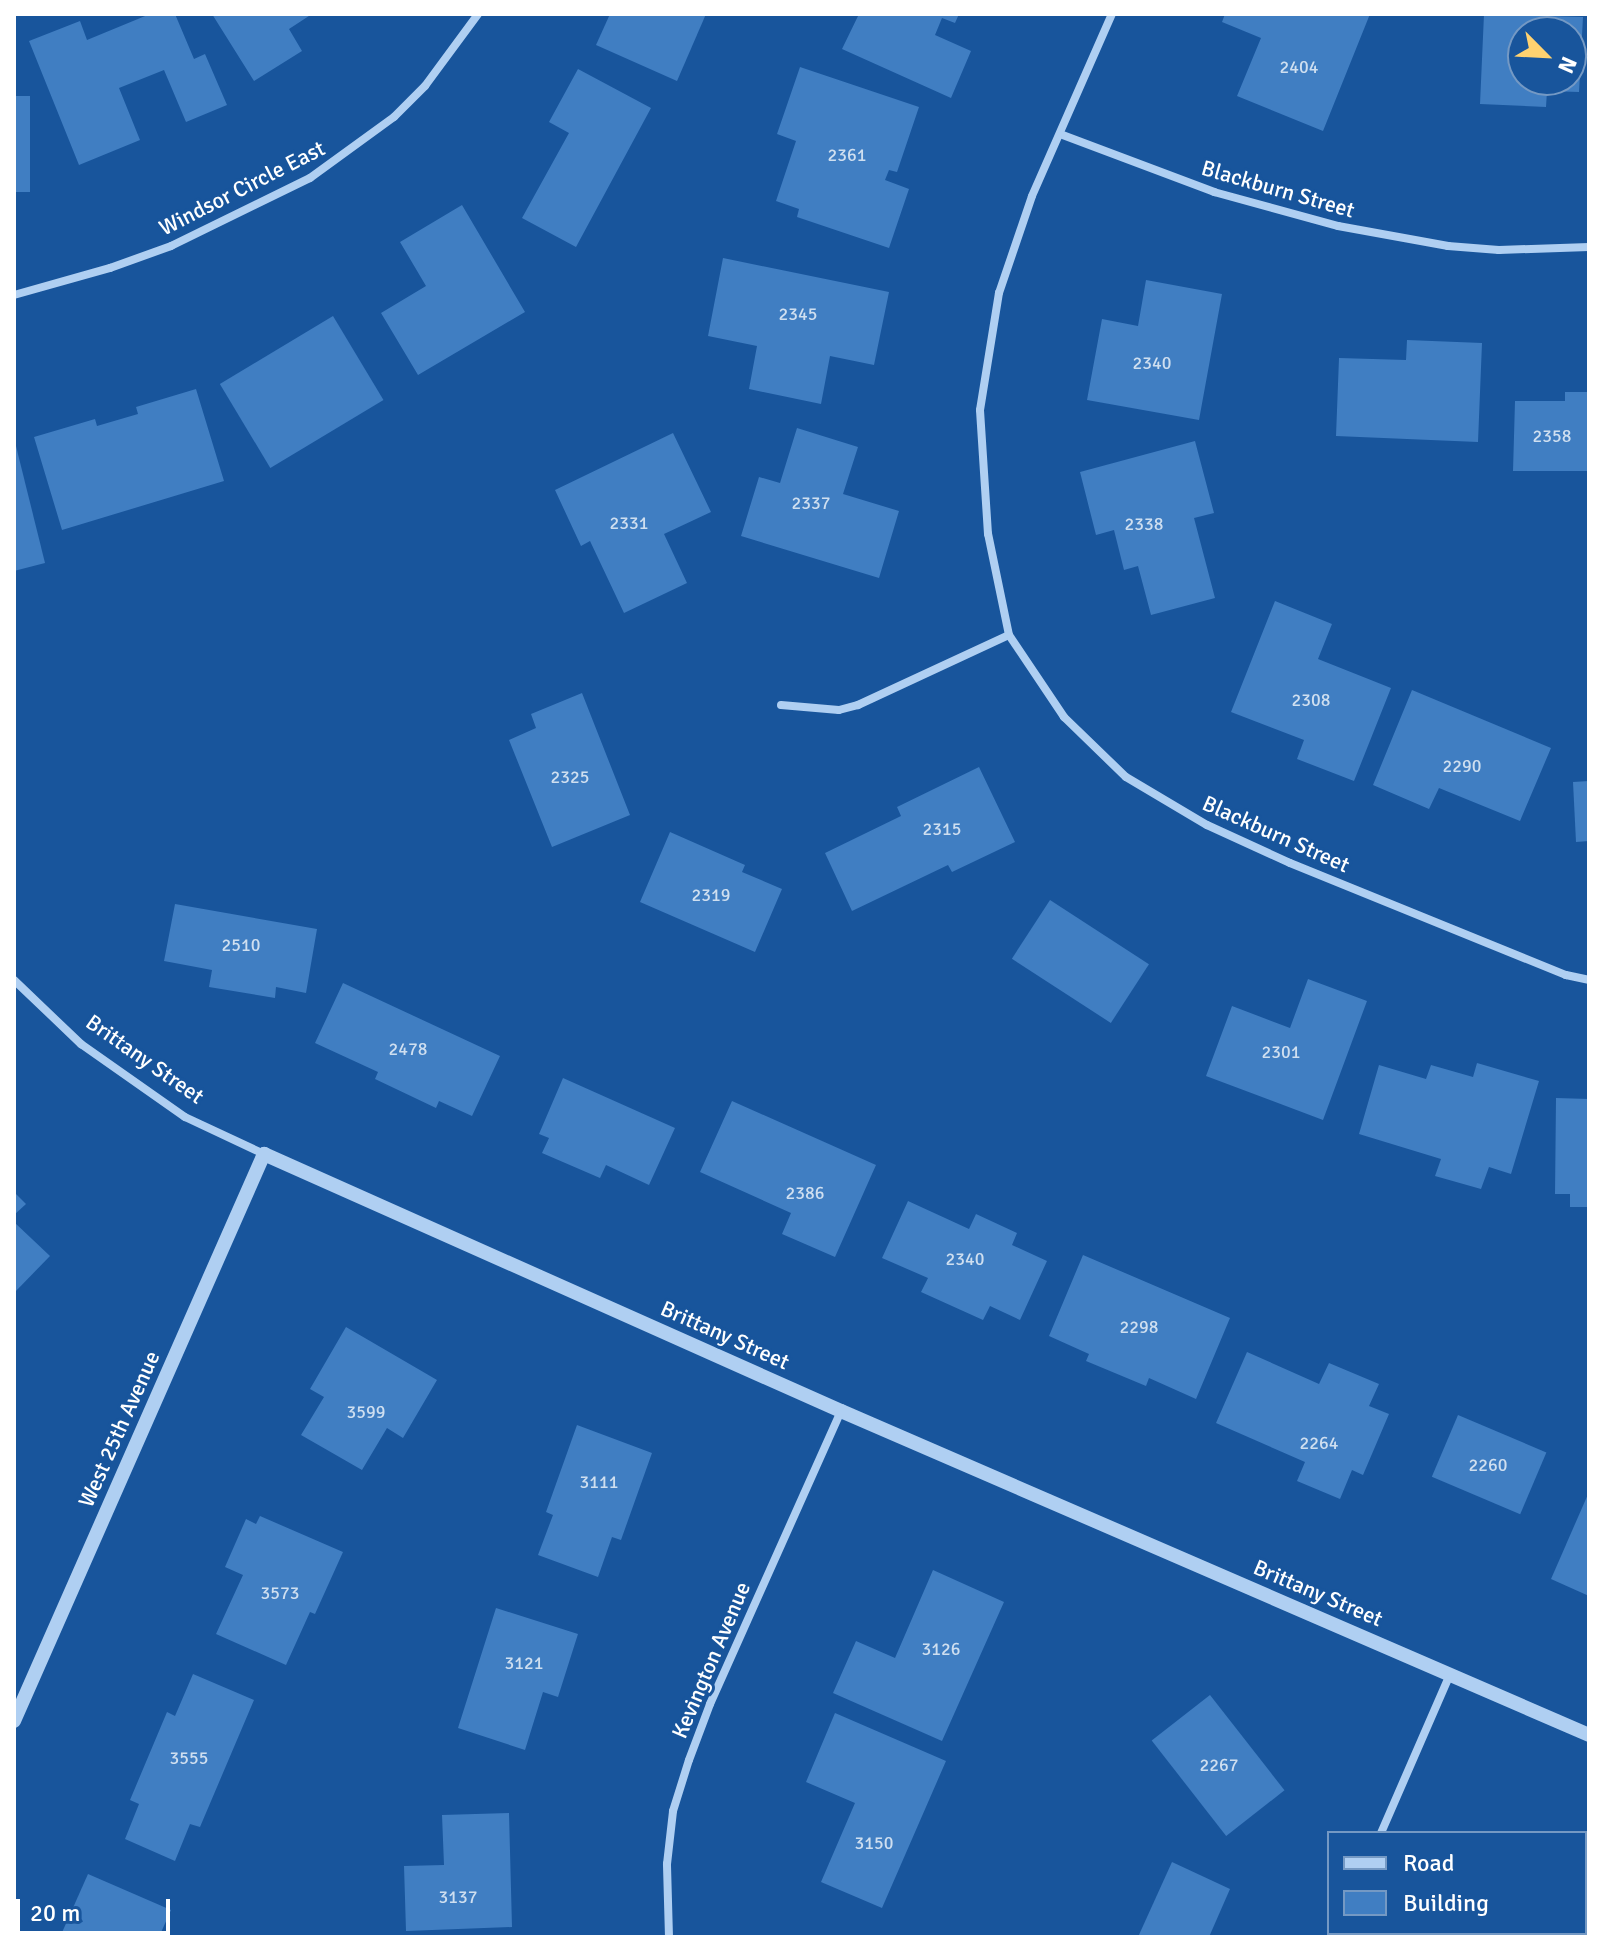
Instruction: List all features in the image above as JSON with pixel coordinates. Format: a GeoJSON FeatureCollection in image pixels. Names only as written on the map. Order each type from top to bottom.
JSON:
{"type":"FeatureCollection","features":[{"type":"Feature","properties":{"kind":"street","name":"Windsor Circle East"},"geometry":{"type":"LineString","coordinates":[[14,295],[110,268],[171,246],[310,178],[394,117],[435,74],[478,14]]}},
{"type":"Feature","properties":{"kind":"street","name":"Blackburn Street"},"geometry":{"type":"LineString","coordinates":[[1112,14],[1032,196],[999,293],[980,410],[988,534],[1009,635],[1064,717],[1126,777],[1166,801],[1207,825],[1290,863],[1566,975],[1589,980]]}},
{"type":"Feature","properties":{"kind":"street","name":"Blackburn Street"},"geometry":{"type":"LineString","coordinates":[[1060,134],[1214,192],[1353,229],[1448,246],[1499,250],[1589,247]]}},
{"type":"Feature","properties":{"kind":"street"},"geometry":{"type":"LineString","coordinates":[[781,705],[839,710],[858,705],[1009,635]]}},
{"type":"Feature","properties":{"kind":"street","name":"Brittany Street"},"geometry":{"type":"LineString","coordinates":[[14,980],[81,1044],[185,1117],[841,1411],[1589,1735]]}},
{"type":"Feature","properties":{"kind":"street","name":"West 25th Avenue"},"geometry":{"type":"LineString","coordinates":[[14,1721],[264,1154]]}},
{"type":"Feature","properties":{"kind":"street","name":"Kevington Avenue"},"geometry":{"type":"LineString","coordinates":[[669,1937],[667,1864],[673,1811],[689,1760],[710,1704],[841,1411]]}},
{"type":"Feature","properties":{"kind":"street"},"geometry":{"type":"LineString","coordinates":[[1382,1831],[1450,1674]]}},
{"type":"Feature","properties":{"kind":"building"},"geometry":{"type":"Polygon","coordinates":[[[150,14],[175,14],[194,59],[205,54],[227,105],[186,122],[164,70],[119,88],[140,140],[79,165],[29,41],[80,21],[87,40],[150,14]]]}},
{"type":"Feature","properties":{"kind":"building"},"geometry":{"type":"Polygon","coordinates":[[[212,14],[312,14],[289,29],[302,51],[254,81],[212,14]]]}},
{"type":"Feature","properties":{"kind":"building"},"geometry":{"type":"Polygon","coordinates":[[[610,14],[706,14],[677,81],[596,45],[610,14]]]}},
{"type":"Feature","properties":{"kind":"building"},"geometry":{"type":"Polygon","coordinates":[[[859,14],[959,14],[955,23],[942,18],[935,35],[971,51],[951,98],[842,49],[859,14]]]}},
{"type":"Feature","properties":{"kind":"building"},"geometry":{"type":"Polygon","coordinates":[[[1225,14],[1370,14],[1323,131],[1237,96],[1261,38],[1222,22],[1225,14]]]}},
{"type":"Feature","properties":{"kind":"building"},"geometry":{"type":"Polygon","coordinates":[[[1484,14],[1550,16],[1507,16],[1507,96],[1547,96],[1546,107],[1480,104],[1484,14]]]}},
{"type":"Feature","properties":{"kind":"building"},"geometry":{"type":"Polygon","coordinates":[[[800,67],[919,107],[897,172],[889,170],[885,180],[909,189],[889,248],[797,217],[799,209],[776,201],[796,141],[777,134],[800,67]]]}},
{"type":"Feature","properties":{"kind":"building"},"geometry":{"type":"Polygon","coordinates":[[[578,69],[651,108],[576,247],[522,218],[569,133],[549,122],[578,69]]]}},
{"type":"Feature","properties":{"kind":"building"},"geometry":{"type":"Polygon","coordinates":[[[14,96],[30,96],[30,192],[14,192],[14,96]]]}},
{"type":"Feature","properties":{"kind":"building"},"geometry":{"type":"Polygon","coordinates":[[[462,205],[525,312],[418,375],[381,313],[426,286],[400,242],[462,205]]]}},
{"type":"Feature","properties":{"kind":"building"},"geometry":{"type":"Polygon","coordinates":[[[723,258],[889,292],[874,365],[830,356],[821,404],[749,389],[757,346],[708,336],[723,258]]]}},
{"type":"Feature","properties":{"kind":"building"},"geometry":{"type":"Polygon","coordinates":[[[1146,280],[1222,294],[1199,420],[1087,400],[1102,319],[1138,326],[1146,280]]]}},
{"type":"Feature","properties":{"kind":"building"},"geometry":{"type":"Polygon","coordinates":[[[333,316],[383,400],[270,468],[220,384],[333,316]]]}},
{"type":"Feature","properties":{"kind":"building"},"geometry":{"type":"Polygon","coordinates":[[[1407,340],[1482,343],[1478,442],[1336,436],[1339,358],[1406,360],[1407,340]]]}},
{"type":"Feature","properties":{"kind":"building"},"geometry":{"type":"Polygon","coordinates":[[[196,389],[224,481],[62,530],[34,437],[95,419],[97,426],[138,414],[136,407],[196,389]]]}},
{"type":"Feature","properties":{"kind":"building"},"geometry":{"type":"Polygon","coordinates":[[[1565,392],[1589,392],[1589,471],[1513,471],[1515,401],[1565,401],[1565,392]]]}},
{"type":"Feature","properties":{"kind":"building"},"geometry":{"type":"Polygon","coordinates":[[[797,428],[858,447],[843,494],[899,511],[879,578],[741,536],[759,477],[780,483],[797,428]]]}},
{"type":"Feature","properties":{"kind":"building"},"geometry":{"type":"Polygon","coordinates":[[[673,433],[711,512],[664,534],[687,583],[624,613],[590,541],[581,546],[555,490],[673,433]]]}},
{"type":"Feature","properties":{"kind":"building"},"geometry":{"type":"Polygon","coordinates":[[[14,438],[45,563],[14,571],[14,438]]]}},
{"type":"Feature","properties":{"kind":"building"},"geometry":{"type":"Polygon","coordinates":[[[1195,441],[1214,513],[1194,518],[1215,598],[1151,615],[1138,566],[1124,570],[1114,530],[1096,535],[1080,472],[1195,441]]]}},
{"type":"Feature","properties":{"kind":"building"},"geometry":{"type":"Polygon","coordinates":[[[1275,601],[1332,624],[1318,659],[1391,688],[1354,781],[1297,759],[1304,740],[1231,712],[1275,601]]]}},
{"type":"Feature","properties":{"kind":"building"},"geometry":{"type":"Polygon","coordinates":[[[1412,690],[1551,748],[1520,821],[1439,788],[1429,809],[1373,785],[1412,690]]]}},
{"type":"Feature","properties":{"kind":"building"},"geometry":{"type":"Polygon","coordinates":[[[582,693],[630,815],[552,847],[509,740],[536,728],[531,714],[582,693]]]}},
{"type":"Feature","properties":{"kind":"building"},"geometry":{"type":"Polygon","coordinates":[[[979,767],[1015,842],[952,872],[948,865],[852,911],[825,853],[901,816],[897,807],[979,767]]]}},
{"type":"Feature","properties":{"kind":"building"},"geometry":{"type":"Polygon","coordinates":[[[1589,781],[1589,841],[1576,842],[1573,782],[1589,781]]]}},
{"type":"Feature","properties":{"kind":"building"},"geometry":{"type":"Polygon","coordinates":[[[670,832],[745,865],[742,872],[782,889],[755,952],[640,902],[670,832]]]}},
{"type":"Feature","properties":{"kind":"building"},"geometry":{"type":"Polygon","coordinates":[[[1050,900],[1149,964],[1111,1023],[1012,959],[1050,900]]]}},
{"type":"Feature","properties":{"kind":"building"},"geometry":{"type":"Polygon","coordinates":[[[175,904],[317,929],[306,993],[276,987],[275,998],[209,987],[212,970],[164,961],[175,904]]]}},
{"type":"Feature","properties":{"kind":"building"},"geometry":{"type":"Polygon","coordinates":[[[1308,979],[1367,1001],[1323,1120],[1206,1076],[1232,1006],[1290,1028],[1308,979]]]}},
{"type":"Feature","properties":{"kind":"building"},"geometry":{"type":"Polygon","coordinates":[[[343,983],[500,1056],[472,1116],[439,1101],[436,1108],[375,1079],[378,1072],[315,1043],[343,983]]]}},
{"type":"Feature","properties":{"kind":"building"},"geometry":{"type":"Polygon","coordinates":[[[1477,1063],[1539,1081],[1511,1174],[1489,1167],[1481,1189],[1435,1176],[1441,1159],[1359,1134],[1379,1065],[1426,1079],[1431,1065],[1473,1077],[1477,1063]]]}},
{"type":"Feature","properties":{"kind":"building"},"geometry":{"type":"Polygon","coordinates":[[[563,1078],[675,1128],[649,1185],[606,1165],[600,1178],[542,1153],[549,1138],[539,1134],[563,1078]]]}},
{"type":"Feature","properties":{"kind":"building"},"geometry":{"type":"Polygon","coordinates":[[[1556,1098],[1589,1099],[1589,1207],[1570,1207],[1570,1194],[1555,1194],[1556,1098]]]}},
{"type":"Feature","properties":{"kind":"building"},"geometry":{"type":"Polygon","coordinates":[[[732,1101],[876,1165],[835,1257],[782,1234],[791,1213],[700,1172],[732,1101]]]}},
{"type":"Feature","properties":{"kind":"building"},"geometry":{"type":"Polygon","coordinates":[[[14,1192],[26,1204],[14,1215],[14,1192]]]}},
{"type":"Feature","properties":{"kind":"building"},"geometry":{"type":"Polygon","coordinates":[[[908,1201],[969,1229],[976,1214],[1017,1233],[1012,1245],[1047,1261],[1020,1320],[990,1306],[983,1320],[921,1292],[928,1278],[882,1258],[908,1201]]]}},
{"type":"Feature","properties":{"kind":"building"},"geometry":{"type":"Polygon","coordinates":[[[14,1222],[50,1256],[14,1293],[14,1222]]]}},
{"type":"Feature","properties":{"kind":"building"},"geometry":{"type":"Polygon","coordinates":[[[1083,1255],[1230,1318],[1196,1399],[1149,1378],[1146,1386],[1086,1361],[1089,1354],[1049,1336],[1083,1255]]]}},
{"type":"Feature","properties":{"kind":"building"},"geometry":{"type":"Polygon","coordinates":[[[346,1327],[437,1380],[403,1438],[387,1428],[362,1470],[301,1435],[324,1397],[310,1389],[346,1327]]]}},
{"type":"Feature","properties":{"kind":"building"},"geometry":{"type":"Polygon","coordinates":[[[1247,1352],[1319,1384],[1329,1363],[1379,1384],[1369,1406],[1389,1414],[1363,1475],[1352,1470],[1340,1499],[1297,1481],[1305,1462],[1216,1423],[1247,1352]]]}},
{"type":"Feature","properties":{"kind":"building"},"geometry":{"type":"Polygon","coordinates":[[[1458,1415],[1546,1453],[1520,1514],[1432,1477],[1458,1415]]]}},
{"type":"Feature","properties":{"kind":"building"},"geometry":{"type":"Polygon","coordinates":[[[577,1425],[652,1453],[621,1540],[612,1537],[598,1577],[538,1555],[553,1515],[546,1512],[577,1425]]]}},
{"type":"Feature","properties":{"kind":"building"},"geometry":{"type":"Polygon","coordinates":[[[1589,1492],[1589,1596],[1551,1579],[1589,1492]]]}},
{"type":"Feature","properties":{"kind":"building"},"geometry":{"type":"Polygon","coordinates":[[[260,1516],[343,1552],[315,1614],[310,1612],[286,1665],[216,1634],[243,1575],[225,1567],[246,1519],[256,1524],[260,1516]]]}},
{"type":"Feature","properties":{"kind":"building"},"geometry":{"type":"Polygon","coordinates":[[[933,1570],[1004,1602],[942,1741],[833,1693],[856,1641],[895,1658],[933,1570]]]}},
{"type":"Feature","properties":{"kind":"building"},"geometry":{"type":"Polygon","coordinates":[[[496,1608],[578,1634],[558,1697],[543,1692],[525,1750],[458,1728],[496,1608]]]}},
{"type":"Feature","properties":{"kind":"building"},"geometry":{"type":"Polygon","coordinates":[[[193,1674],[254,1700],[200,1827],[190,1824],[175,1861],[125,1839],[139,1804],[130,1800],[167,1712],[175,1716],[193,1674]]]}},
{"type":"Feature","properties":{"kind":"building"},"geometry":{"type":"Polygon","coordinates":[[[1210,1695],[1284,1790],[1226,1836],[1152,1741],[1210,1695]]]}},
{"type":"Feature","properties":{"kind":"building"},"geometry":{"type":"Polygon","coordinates":[[[835,1713],[946,1761],[882,1908],[821,1882],[855,1803],[806,1782],[835,1713]]]}},
{"type":"Feature","properties":{"kind":"building"},"geometry":{"type":"Polygon","coordinates":[[[509,1813],[512,1927],[406,1931],[404,1866],[444,1865],[442,1815],[509,1813]]]}},
{"type":"Feature","properties":{"kind":"building"},"geometry":{"type":"Polygon","coordinates":[[[1172,1862],[1230,1889],[1209,1937],[1138,1937],[1172,1862]]]}},
{"type":"Feature","properties":{"kind":"building"},"geometry":{"type":"Polygon","coordinates":[[[88,1874],[171,1910],[159,1937],[60,1937],[88,1874]]]}},
{"type":"Feature","properties":{"kind":"building"},"geometry":{"type":"Polygon","coordinates":[[[1589,1875],[1589,1937],[1520,1935],[1587,1935],[1589,1875]]]}}]}
